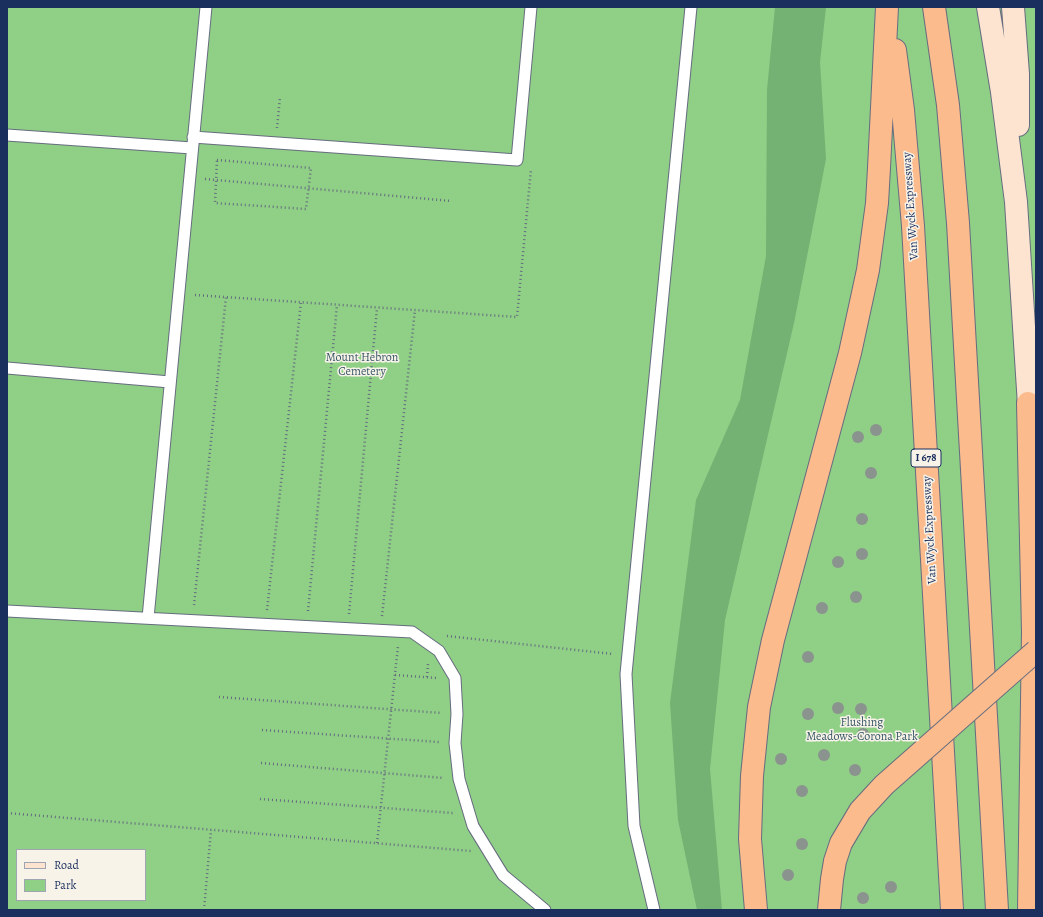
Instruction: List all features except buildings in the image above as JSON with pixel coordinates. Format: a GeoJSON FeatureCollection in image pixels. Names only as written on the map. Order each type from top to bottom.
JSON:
{"type":"FeatureCollection","features":[{"type":"Feature","properties":{"kind":"highway"},"geometry":{"type":"LineString","coordinates":[[756,910],[750,839],[752,776],[759,707],[773,640],[850,353],[868,270],[877,196],[888,7]]}},
{"type":"Feature","properties":{"kind":"highway","name":"Van Wyck Expressway"},"geometry":{"type":"LineString","coordinates":[[888,7],[903,110],[912,219],[952,910]]}},
{"type":"Feature","properties":{"kind":"highway"},"geometry":{"type":"LineString","coordinates":[[934,7],[948,105],[958,223],[997,910]]}},
{"type":"Feature","properties":{"kind":"highway"},"geometry":{"type":"LineString","coordinates":[[1028,403],[1033,632],[1029,910]]}},
{"type":"Feature","properties":{"kind":"highway"},"geometry":{"type":"LineString","coordinates":[[829,910],[835,861],[841,844],[860,811],[884,785],[1036,651]]}},
{"type":"Feature","properties":{"kind":"street"},"geometry":{"type":"LineString","coordinates":[[988,7],[1003,99],[1016,202],[1028,403],[1036,505]]}},
{"type":"Feature","properties":{"kind":"street"},"geometry":{"type":"LineString","coordinates":[[1013,7],[1018,74],[1016,202]]}},
{"type":"Feature","properties":{"kind":"lane"},"geometry":{"type":"LineString","coordinates":[[148,618],[206,7]]}},
{"type":"Feature","properties":{"kind":"lane"},"geometry":{"type":"LineString","coordinates":[[193,137],[516,160],[532,7]]}},
{"type":"Feature","properties":{"kind":"lane"},"geometry":{"type":"LineString","coordinates":[[654,910],[634,826],[626,674],[692,7]]}},
{"type":"Feature","properties":{"kind":"lane"},"geometry":{"type":"LineString","coordinates":[[7,135],[192,148]]}},
{"type":"Feature","properties":{"kind":"lane"},"geometry":{"type":"LineString","coordinates":[[7,368],[170,382]]}},
{"type":"Feature","properties":{"kind":"lane"},"geometry":{"type":"LineString","coordinates":[[7,610],[412,632],[439,651],[455,678],[457,714],[455,743],[459,780],[473,826],[503,876],[545,910]]}},
{"type":"Feature","properties":{"kind":"path"},"geometry":{"type":"LineString","coordinates":[[275,143],[280,97]]}},
{"type":"Feature","properties":{"kind":"path"},"geometry":{"type":"LineString","coordinates":[[217,160],[311,168],[306,209],[214,203],[216,180],[217,160]]}},
{"type":"Feature","properties":{"kind":"path"},"geometry":{"type":"LineString","coordinates":[[178,294],[516,317],[532,160],[516,160]]}},
{"type":"Feature","properties":{"kind":"path"},"geometry":{"type":"LineString","coordinates":[[189,178],[451,201]]}},
{"type":"Feature","properties":{"kind":"path"},"geometry":{"type":"LineString","coordinates":[[192,620],[226,297]]}},
{"type":"Feature","properties":{"kind":"path"},"geometry":{"type":"LineString","coordinates":[[265,624],[301,302]]}},
{"type":"Feature","properties":{"kind":"path"},"geometry":{"type":"LineString","coordinates":[[307,627],[337,305]]}},
{"type":"Feature","properties":{"kind":"path"},"geometry":{"type":"LineString","coordinates":[[347,629],[377,308]]}},
{"type":"Feature","properties":{"kind":"path"},"geometry":{"type":"LineString","coordinates":[[380,630],[415,310]]}},
{"type":"Feature","properties":{"kind":"path"},"geometry":{"type":"LineString","coordinates":[[377,844],[400,631]]}},
{"type":"Feature","properties":{"kind":"path"},"geometry":{"type":"LineString","coordinates":[[412,632],[627,656]]}},
{"type":"Feature","properties":{"kind":"path"},"geometry":{"type":"LineString","coordinates":[[395,675],[455,678]]}},
{"type":"Feature","properties":{"kind":"path"},"geometry":{"type":"LineString","coordinates":[[219,697],[457,714]]}},
{"type":"Feature","properties":{"kind":"path"},"geometry":{"type":"LineString","coordinates":[[262,730],[455,743]]}},
{"type":"Feature","properties":{"kind":"path"},"geometry":{"type":"LineString","coordinates":[[261,763],[459,780]]}},
{"type":"Feature","properties":{"kind":"path"},"geometry":{"type":"LineString","coordinates":[[260,799],[469,814]]}},
{"type":"Feature","properties":{"kind":"path"},"geometry":{"type":"LineString","coordinates":[[7,813],[489,852]]}},
{"type":"Feature","properties":{"kind":"path"},"geometry":{"type":"LineString","coordinates":[[204,910],[211,830]]}},
{"type":"Feature","properties":{"kind":"green space","name":"Mount Hebron Cemetery"},"geometry":{"type":"Polygon","coordinates":[[[7,7],[1036,7],[1036,910],[7,910],[7,7]]]}},
{"type":"Feature","properties":{"kind":"green space"},"geometry":{"type":"Polygon","coordinates":[[[775,7],[826,7],[820,62],[826,159],[794,323],[725,620],[710,769],[722,910],[697,910],[678,820],[670,703],[696,500],[740,400],[766,256],[767,90],[775,7]]]}},
{"type":"Feature","properties":{"kind":"park label","name":"Flushing Meadows-Corona Park"},"geometry":{"type":"Point","coordinates":[862,730]}}]}
